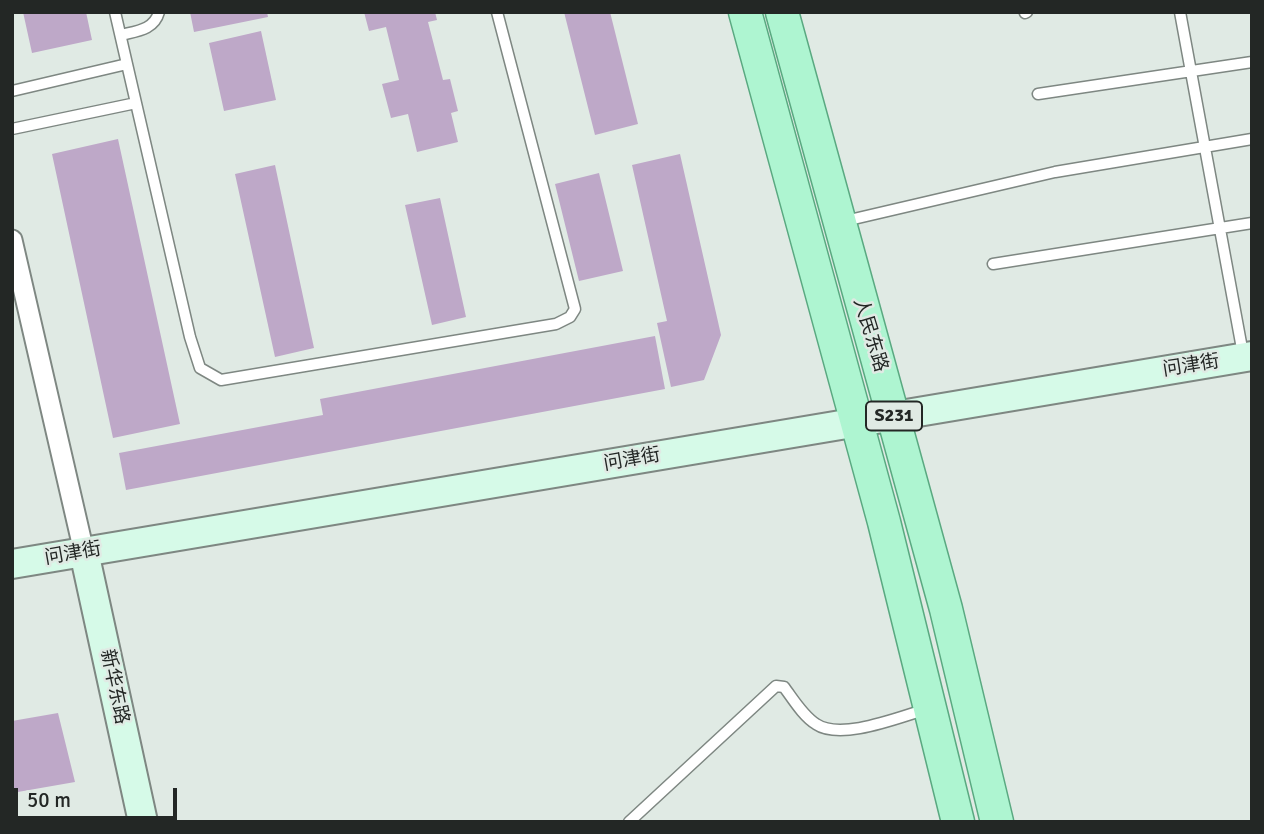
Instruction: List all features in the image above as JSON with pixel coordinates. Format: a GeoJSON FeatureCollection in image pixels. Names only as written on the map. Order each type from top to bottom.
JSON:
{"type":"FeatureCollection","features":[{"type":"Feature","properties":{"kind":"main road","name":"人民东路"},"geometry":{"type":"LineString","coordinates":[[745,12],[857,422],[958,822]]}},
{"type":"Feature","properties":{"kind":"main road","name":"人民东路"},"geometry":{"type":"LineString","coordinates":[[782,12],[946,609],[997,822]]}},
{"type":"Feature","properties":{"kind":"street"},"geometry":{"type":"LineString","coordinates":[[12,240],[84,552]]}},
{"type":"Feature","properties":{"kind":"street","name":"问津街"},"geometry":{"type":"LineString","coordinates":[[12,564],[1248,357]]}},
{"type":"Feature","properties":{"kind":"street","name":"新华东路"},"geometry":{"type":"LineString","coordinates":[[84,552],[143,822]]}},
{"type":"Feature","properties":{"kind":"lane"},"geometry":{"type":"LineString","coordinates":[[116,12],[190,337],[200,368],[221,380],[556,324],[570,317],[575,309],[497,12]]}},
{"type":"Feature","properties":{"kind":"lane"},"geometry":{"type":"LineString","coordinates":[[121,35],[146,29],[157,21],[159,12]]}},
{"type":"Feature","properties":{"kind":"lane"},"geometry":{"type":"LineString","coordinates":[[1180,12],[1220,228],[1248,357]]}},
{"type":"Feature","properties":{"kind":"lane"},"geometry":{"type":"LineString","coordinates":[[1038,94],[1252,62]]}},
{"type":"Feature","properties":{"kind":"lane"},"geometry":{"type":"LineString","coordinates":[[12,91],[127,64]]}},
{"type":"Feature","properties":{"kind":"lane"},"geometry":{"type":"LineString","coordinates":[[12,129],[136,103]]}},
{"type":"Feature","properties":{"kind":"lane"},"geometry":{"type":"LineString","coordinates":[[838,222],[1055,172],[1252,139]]}},
{"type":"Feature","properties":{"kind":"lane"},"geometry":{"type":"LineString","coordinates":[[993,264],[1252,223]]}},
{"type":"Feature","properties":{"kind":"lane"},"geometry":{"type":"LineString","coordinates":[[629,822],[776,685],[784,687],[814,724],[830,731],[849,730],[930,709]]}},
{"type":"Feature","properties":{"kind":"building"},"geometry":{"type":"Polygon","coordinates":[[[23,12],[86,12],[92,40],[32,53],[23,12]]]}},
{"type":"Feature","properties":{"kind":"building"},"geometry":{"type":"Polygon","coordinates":[[[190,12],[267,12],[268,17],[194,32],[190,12]]]}},
{"type":"Feature","properties":{"kind":"building"},"geometry":{"type":"Polygon","coordinates":[[[364,12],[435,12],[437,20],[428,22],[443,80],[450,79],[458,111],[451,113],[458,142],[417,152],[408,114],[391,118],[382,84],[399,80],[386,27],[369,31],[364,12]]]}},
{"type":"Feature","properties":{"kind":"building"},"geometry":{"type":"Polygon","coordinates":[[[564,12],[610,12],[638,124],[595,135],[564,12]]]}},
{"type":"Feature","properties":{"kind":"building"},"geometry":{"type":"Polygon","coordinates":[[[261,31],[276,100],[224,111],[209,43],[261,31]]]}},
{"type":"Feature","properties":{"kind":"building"},"geometry":{"type":"Polygon","coordinates":[[[118,139],[180,424],[113,438],[52,154],[118,139]]]}},
{"type":"Feature","properties":{"kind":"building"},"geometry":{"type":"Polygon","coordinates":[[[680,154],[721,335],[704,380],[671,387],[657,323],[667,321],[632,165],[680,154]]]}},
{"type":"Feature","properties":{"kind":"building"},"geometry":{"type":"Polygon","coordinates":[[[275,165],[314,348],[275,357],[235,174],[275,165]]]}},
{"type":"Feature","properties":{"kind":"building"},"geometry":{"type":"Polygon","coordinates":[[[599,173],[623,271],[579,281],[555,184],[599,173]]]}},
{"type":"Feature","properties":{"kind":"building"},"geometry":{"type":"Polygon","coordinates":[[[440,198],[466,317],[432,325],[405,205],[440,198]]]}},
{"type":"Feature","properties":{"kind":"building"},"geometry":{"type":"Polygon","coordinates":[[[655,336],[665,389],[126,490],[119,453],[323,415],[320,399],[655,336]]]}},
{"type":"Feature","properties":{"kind":"building"},"geometry":{"type":"Polygon","coordinates":[[[58,713],[75,782],[12,793],[12,721],[58,713]]]}}]}
